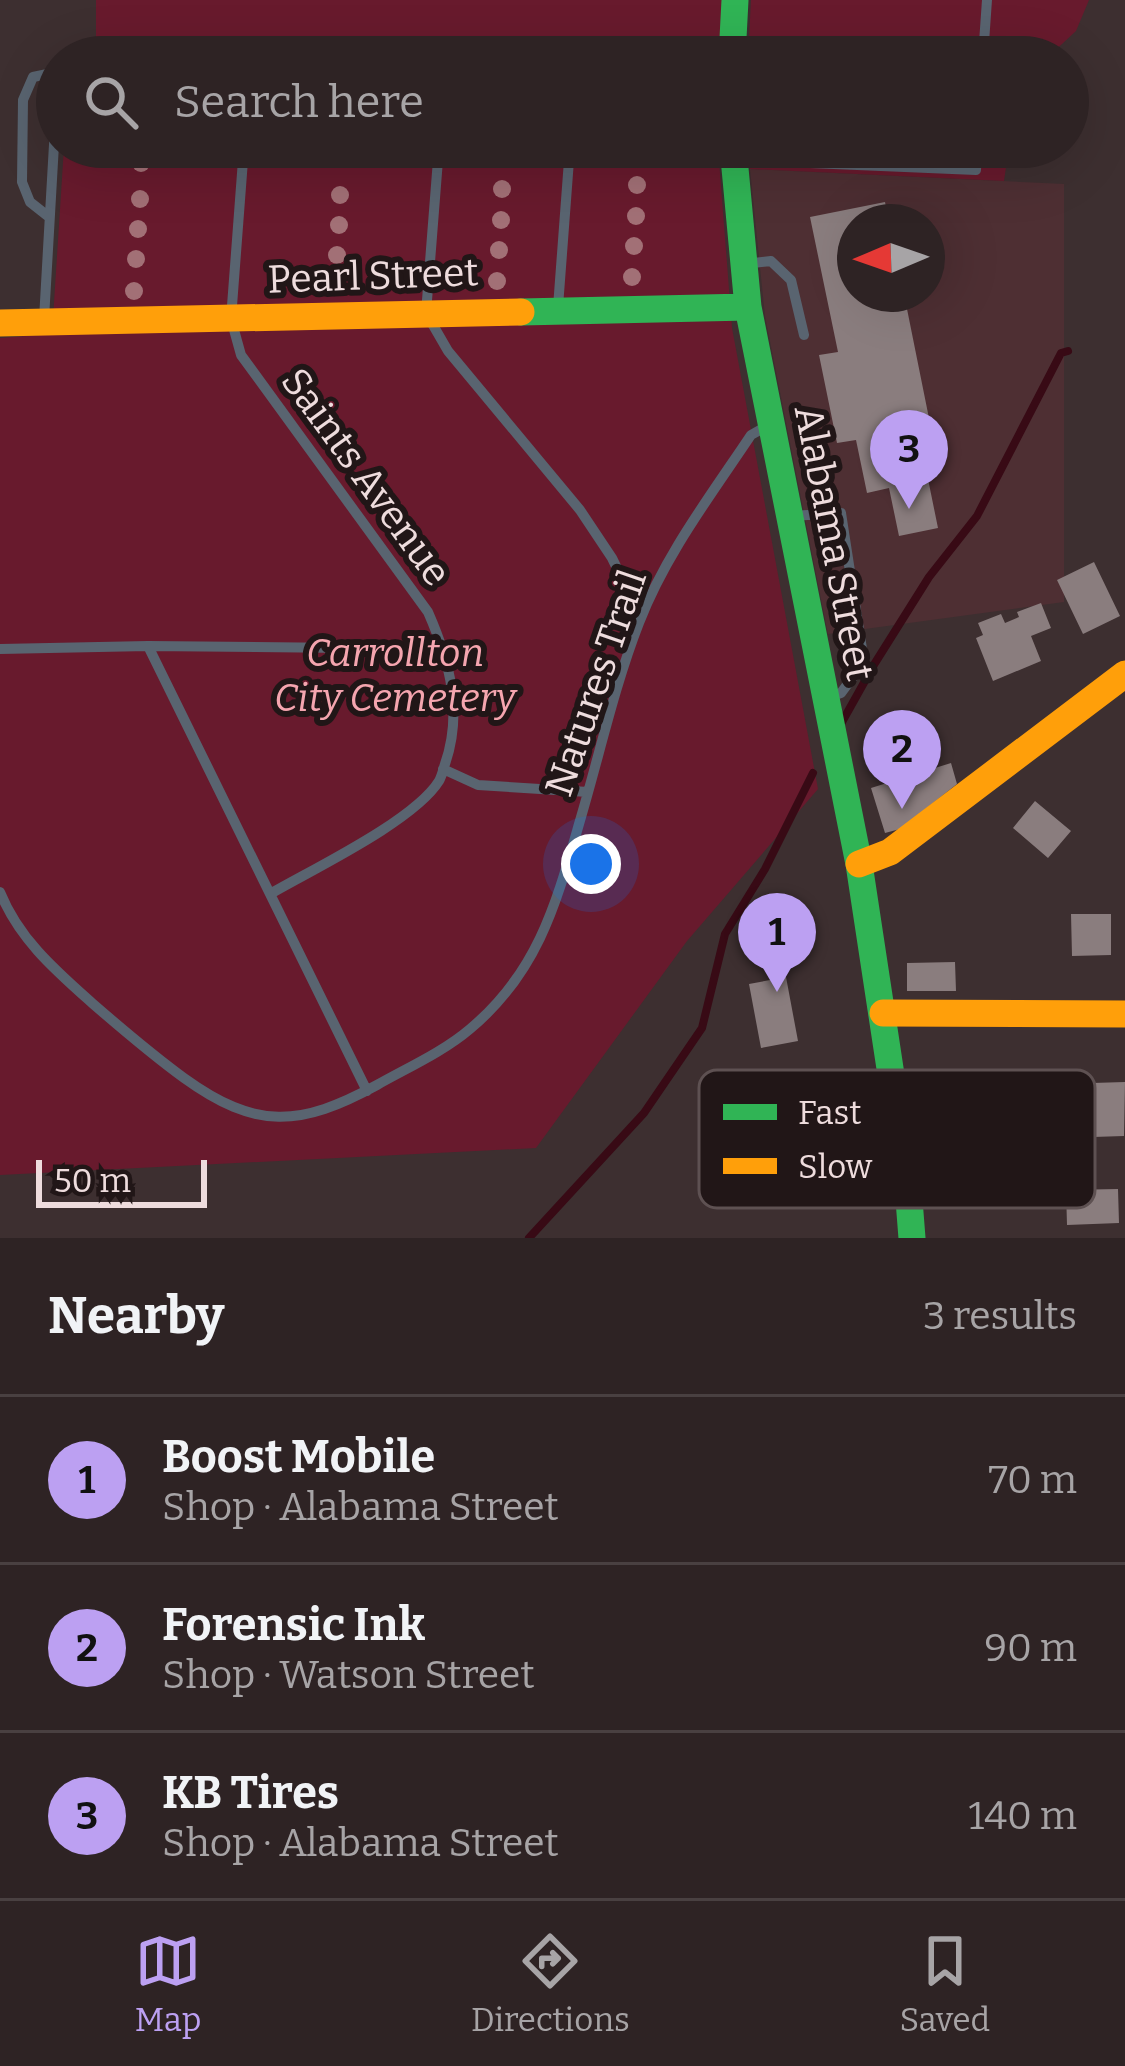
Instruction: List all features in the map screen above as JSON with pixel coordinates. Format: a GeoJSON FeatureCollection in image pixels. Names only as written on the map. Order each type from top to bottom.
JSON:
{"type":"FeatureCollection","features":[{"type":"Feature","properties":{"kind":"street"},"geometry":{"type":"LineString","coordinates":[[733,36],[735,0]]}},
{"type":"Feature","properties":{"kind":"street","name":"Alabama Street"},"geometry":{"type":"LineString","coordinates":[[734,168],[748,307],[859,864],[891,1070]]}},
{"type":"Feature","properties":{"kind":"street","name":"Pearl Street"},"geometry":{"type":"LineString","coordinates":[[0,322],[748,307]]}},
{"type":"Feature","properties":{"kind":"street"},"geometry":{"type":"LineString","coordinates":[[859,864],[890,852],[1125,674]]}},
{"type":"Feature","properties":{"kind":"street"},"geometry":{"type":"LineString","coordinates":[[883,1013],[1125,1014]]}},
{"type":"Feature","properties":{"kind":"street","name":"Alabama Street"},"geometry":{"type":"LineString","coordinates":[[910,1208],[912,1238]]}},
{"type":"Feature","properties":{"kind":"lane"},"geometry":{"type":"LineString","coordinates":[[984,36],[987,0]]}},
{"type":"Feature","properties":{"kind":"lane"},"geometry":{"type":"LineString","coordinates":[[36,76],[23,100],[22,182],[30,202],[49,218]]}},
{"type":"Feature","properties":{"kind":"lane"},"geometry":{"type":"LineString","coordinates":[[44,322],[52,168]]}},
{"type":"Feature","properties":{"kind":"lane","name":"Saints Avenue"},"geometry":{"type":"LineString","coordinates":[[242,168],[231,319],[241,355],[428,612],[444,649],[454,695],[453,742],[439,782],[406,815],[270,894]]}},
{"type":"Feature","properties":{"kind":"lane"},"geometry":{"type":"LineString","coordinates":[[437,168],[426,313],[448,351],[580,510],[612,558],[641,618]]}},
{"type":"Feature","properties":{"kind":"lane"},"geometry":{"type":"LineString","coordinates":[[558,310],[568,168]]}},
{"type":"Feature","properties":{"kind":"lane"},"geometry":{"type":"LineString","coordinates":[[947,168],[976,168]]}},
{"type":"Feature","properties":{"kind":"lane"},"geometry":{"type":"LineString","coordinates":[[743,264],[771,261],[791,280],[804,335]]}},
{"type":"Feature","properties":{"kind":"lane","name":"Natures Trail"},"geometry":{"type":"LineString","coordinates":[[0,892],[38,955],[148,1052],[205,1093],[240,1111],[277,1119],[312,1115],[368,1090],[469,1030],[531,958],[554,910],[641,618],[675,550],[751,435],[770,424]]}},
{"type":"Feature","properties":{"kind":"lane"},"geometry":{"type":"LineString","coordinates":[[790,516],[841,513],[864,662],[842,693],[826,698]]}},
{"type":"Feature","properties":{"kind":"lane"},"geometry":{"type":"LineString","coordinates":[[148,646],[368,1090]]}},
{"type":"Feature","properties":{"kind":"lane"},"geometry":{"type":"LineString","coordinates":[[0,649],[444,649]]}},
{"type":"Feature","properties":{"kind":"lane"},"geometry":{"type":"LineString","coordinates":[[443,770],[478,785],[588,792]]}},
{"type":"Feature","properties":{"kind":"shaded area"},"geometry":{"type":"Polygon","coordinates":[[[750,169],[1064,184],[1064,602],[828,634],[765,316],[750,169]]]}},
{"type":"Feature","properties":{"kind":"green space"},"geometry":{"type":"Polygon","coordinates":[[[96,0],[735,0],[732,36],[96,36],[96,0]]]}},
{"type":"Feature","properties":{"kind":"green space"},"geometry":{"type":"Polygon","coordinates":[[[751,0],[1089,0],[1071,36],[749,36],[751,0]]]}},
{"type":"Feature","properties":{"kind":"green space","name":"Carrollton City Cemetery"},"geometry":{"type":"Polygon","coordinates":[[[63,168],[720,168],[732,328],[818,789],[687,941],[536,1148],[0,1175],[0,338],[52,334],[63,168]]]}},
{"type":"Feature","properties":{"kind":"green space"},"geometry":{"type":"Polygon","coordinates":[[[750,168],[1006,168],[1004,181],[750,168]]]}},
{"type":"Feature","properties":{"kind":"building"},"geometry":{"type":"Polygon","coordinates":[[[837,212],[837,312],[908,312],[940,473],[928,479],[938,528],[899,536],[889,488],[867,493],[856,440],[837,443],[819,355],[838,352],[810,217],[837,212]]]}},
{"type":"Feature","properties":{"kind":"building"},"geometry":{"type":"Polygon","coordinates":[[[1094,562],[1120,616],[1083,634],[1057,580],[1094,562]]]}},
{"type":"Feature","properties":{"kind":"building"},"geometry":{"type":"Polygon","coordinates":[[[1041,603],[1051,628],[1031,636],[1041,661],[993,681],[976,638],[983,635],[978,623],[1001,614],[1005,623],[1019,617],[1017,612],[1041,603]]]}},
{"type":"Feature","properties":{"kind":"building"},"geometry":{"type":"Polygon","coordinates":[[[951,763],[957,784],[900,829],[885,833],[871,788],[951,763]]]}},
{"type":"Feature","properties":{"kind":"building"},"geometry":{"type":"Polygon","coordinates":[[[1035,801],[1071,831],[1048,858],[1013,828],[1035,801]]]}},
{"type":"Feature","properties":{"kind":"building"},"geometry":{"type":"Polygon","coordinates":[[[1071,914],[1111,914],[1111,955],[1072,956],[1071,914]]]}},
{"type":"Feature","properties":{"kind":"building"},"geometry":{"type":"Polygon","coordinates":[[[955,962],[956,991],[907,991],[907,963],[955,962]]]}},
{"type":"Feature","properties":{"kind":"building"},"geometry":{"type":"Polygon","coordinates":[[[786,977],[798,1041],[761,1048],[749,984],[786,977]]]}},
{"type":"Feature","properties":{"kind":"building"},"geometry":{"type":"Polygon","coordinates":[[[1125,1082],[1124,1136],[1095,1137],[1095,1083],[1125,1082]]]}},
{"type":"Feature","properties":{"kind":"building"},"geometry":{"type":"Polygon","coordinates":[[[1095,1189],[1118,1189],[1119,1223],[1067,1225],[1067,1208],[1095,1208],[1095,1189]]]}},
{"type":"Feature","properties":{"kind":"waterway"},"geometry":{"type":"LineString","coordinates":[[842,722],[929,577],[977,516],[1061,353],[1068,351]]}},
{"type":"Feature","properties":{"kind":"waterway"},"geometry":{"type":"LineString","coordinates":[[529,1238],[644,1113],[702,1028],[725,934],[765,869],[813,773]]}},
{"type":"Feature","properties":{"kind":"traffic: fast"},"geometry":{"type":"LineString","coordinates":[[733,36],[735,0]]}},
{"type":"Feature","properties":{"kind":"traffic: fast"},"geometry":{"type":"LineString","coordinates":[[735,168],[748,307],[859,864],[890,1070]]}},
{"type":"Feature","properties":{"kind":"traffic: fast"},"geometry":{"type":"LineString","coordinates":[[521,312],[748,307]]}},
{"type":"Feature","properties":{"kind":"traffic: fast"},"geometry":{"type":"LineString","coordinates":[[910,1208],[912,1238]]}},
{"type":"Feature","properties":{"kind":"traffic: slow"},"geometry":{"type":"LineString","coordinates":[[0,323],[521,312]]}},
{"type":"Feature","properties":{"kind":"traffic: slow"},"geometry":{"type":"LineString","coordinates":[[859,864],[890,852],[1125,674]]}},
{"type":"Feature","properties":{"kind":"traffic: slow"},"geometry":{"type":"LineString","coordinates":[[883,1013],[1125,1014]]}},
{"type":"Feature","properties":{"kind":"place","name":"KB Tires"},"geometry":{"type":"Point","coordinates":[909,509]}},
{"type":"Feature","properties":{"kind":"place","name":"Forensic Ink"},"geometry":{"type":"Point","coordinates":[902,809]}},
{"type":"Feature","properties":{"kind":"place","name":"Boost Mobile"},"geometry":{"type":"Point","coordinates":[777,992]}}]}
